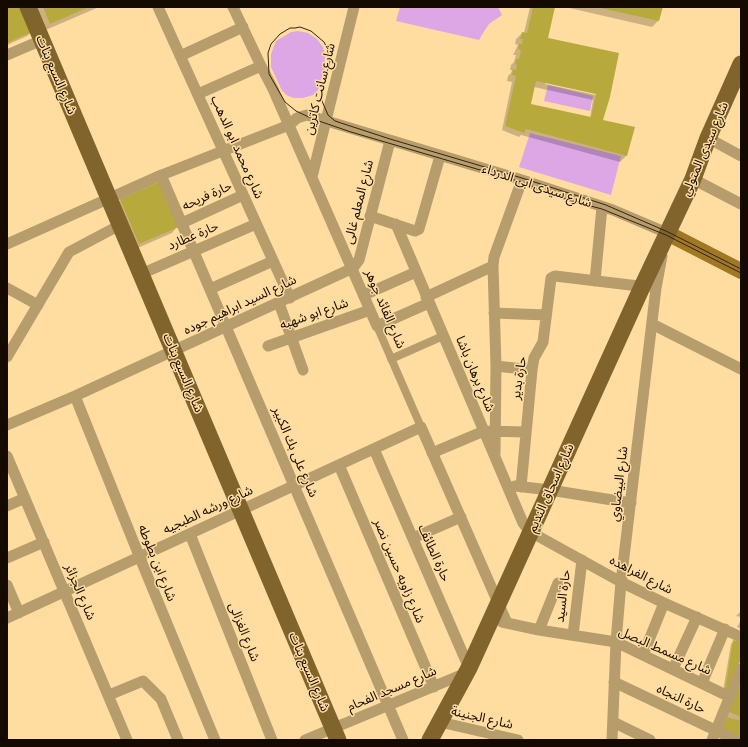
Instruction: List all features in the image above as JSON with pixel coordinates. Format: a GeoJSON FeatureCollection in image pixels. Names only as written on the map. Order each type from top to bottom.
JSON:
{"type":"FeatureCollection","features":[{"type":"Feature","properties":{"kind":"main road","name":"شارع السبع بنات"},"geometry":{"type":"LineString","coordinates":[[28,7],[336,734]]}},
{"type":"Feature","properties":{"kind":"main road","name":"شارع سيدى المتولي"},"geometry":{"type":"LineString","coordinates":[[667,233],[693,179],[708,138],[736,87],[741,64]]}},
{"type":"Feature","properties":{"kind":"main road","name":"شارع سيدى ابى الدرداء"},"geometry":{"type":"LineString","coordinates":[[667,233],[740,267]]}},
{"type":"Feature","properties":{"kind":"main road","name":"شارع اسحاق النديم"},"geometry":{"type":"LineString","coordinates":[[430,740],[499,615],[550,490],[648,287],[667,233]]}},
{"type":"Feature","properties":{"kind":"street","name":"شارع محمد ابو الدهب"},"geometry":{"type":"LineString","coordinates":[[158,7],[290,298]]}},
{"type":"Feature","properties":{"kind":"street","name":"شارع القائد جوهر"},"geometry":{"type":"LineString","coordinates":[[233,7],[273,89],[353,268],[391,359],[461,517],[499,615]]}},
{"type":"Feature","properties":{"kind":"street","name":"شارع سانت كاترين"},"geometry":{"type":"LineString","coordinates":[[312,177],[354,7]]}},
{"type":"Feature","properties":{"kind":"street"},"geometry":{"type":"LineString","coordinates":[[180,56],[243,27]]}},
{"type":"Feature","properties":{"kind":"street"},"geometry":{"type":"LineString","coordinates":[[7,55],[42,40]]}},
{"type":"Feature","properties":{"kind":"street"},"geometry":{"type":"LineString","coordinates":[[198,94],[261,66]]}},
{"type":"Feature","properties":{"kind":"street","name":"شارع سيدى ابى الدرداء"},"geometry":{"type":"LineString","coordinates":[[7,244],[161,175],[289,125],[297,118],[307,115],[326,122],[522,180],[602,207],[667,233]]}},
{"type":"Feature","properties":{"kind":"street"},"geometry":{"type":"LineString","coordinates":[[708,138],[741,156]]}},
{"type":"Feature","properties":{"kind":"street","name":"شارع المعلم غالى"},"geometry":{"type":"LineString","coordinates":[[353,268],[359,260],[390,141]]}},
{"type":"Feature","properties":{"kind":"street"},"geometry":{"type":"LineString","coordinates":[[370,216],[415,231],[419,229],[440,156]]}},
{"type":"Feature","properties":{"kind":"street","name":"شارع على بك الكبير"},"geometry":{"type":"LineString","coordinates":[[161,175],[403,740]]}},
{"type":"Feature","properties":{"kind":"street"},"geometry":{"type":"LineString","coordinates":[[693,179],[741,204]]}},
{"type":"Feature","properties":{"kind":"street"},"geometry":{"type":"LineString","coordinates":[[495,458],[496,366],[493,266],[494,257],[522,180]]}},
{"type":"Feature","properties":{"kind":"street","name":"حارة فريحه"},"geometry":{"type":"LineString","coordinates":[[182,223],[243,195]]}},
{"type":"Feature","properties":{"kind":"street"},"geometry":{"type":"LineString","coordinates":[[602,207],[595,281],[648,287]]}},
{"type":"Feature","properties":{"kind":"street","name":"حارة عطارد"},"geometry":{"type":"LineString","coordinates":[[141,274],[256,224]]}},
{"type":"Feature","properties":{"kind":"street","name":"شارع برهان باشا"},"geometry":{"type":"LineString","coordinates":[[396,224],[523,523],[532,532]]}},
{"type":"Feature","properties":{"kind":"street"},"geometry":{"type":"LineString","coordinates":[[7,357],[70,250],[120,225]]}},
{"type":"Feature","properties":{"kind":"street"},"geometry":{"type":"LineString","coordinates":[[210,289],[273,261]]}},
{"type":"Feature","properties":{"kind":"street"},"geometry":{"type":"LineString","coordinates":[[377,326],[493,266]]}},
{"type":"Feature","properties":{"kind":"street","name":"شارع السيد ابراهيم جوده"},"geometry":{"type":"LineString","coordinates":[[7,425],[75,396],[353,268]]}},
{"type":"Feature","properties":{"kind":"street"},"geometry":{"type":"LineString","coordinates":[[364,295],[416,272]]}},
{"type":"Feature","properties":{"kind":"street","name":"حارة بدير"},"geometry":{"type":"LineString","coordinates":[[521,487],[532,370],[534,358],[543,342],[550,280],[553,277],[595,281]]}},
{"type":"Feature","properties":{"kind":"street","name":"شارع البيضاوي"},"geometry":{"type":"LineString","coordinates":[[612,740],[616,642],[621,582],[652,324],[648,287]]}},
{"type":"Feature","properties":{"kind":"street"},"geometry":{"type":"LineString","coordinates":[[7,288],[38,305]]}},
{"type":"Feature","properties":{"kind":"street"},"geometry":{"type":"LineString","coordinates":[[279,303],[303,370]]}},
{"type":"Feature","properties":{"kind":"street","name":"شارع ابو شهبه"},"geometry":{"type":"LineString","coordinates":[[268,346],[370,310]]}},
{"type":"Feature","properties":{"kind":"street"},"geometry":{"type":"LineString","coordinates":[[494,313],[546,315]]}},
{"type":"Feature","properties":{"kind":"street"},"geometry":{"type":"LineString","coordinates":[[652,324],[741,369]]}},
{"type":"Feature","properties":{"kind":"street"},"geometry":{"type":"LineString","coordinates":[[391,359],[443,336]]}},
{"type":"Feature","properties":{"kind":"street"},"geometry":{"type":"LineString","coordinates":[[496,366],[532,370]]}},
{"type":"Feature","properties":{"kind":"street","name":"شارع ابن بطوطه"},"geometry":{"type":"LineString","coordinates":[[75,396],[215,740]]}},
{"type":"Feature","properties":{"kind":"street","name":"شارع ورشه الطبجيه"},"geometry":{"type":"LineString","coordinates":[[7,618],[140,558],[421,427]]}},
{"type":"Feature","properties":{"kind":"street"},"geometry":{"type":"LineString","coordinates":[[432,453],[484,431],[526,432]]}},
{"type":"Feature","properties":{"kind":"street","name":"حارة الطائف"},"geometry":{"type":"LineString","coordinates":[[374,449],[468,671]]}},
{"type":"Feature","properties":{"kind":"street","name":"شارع الجزائر"},"geometry":{"type":"LineString","coordinates":[[7,456],[127,740]]}},
{"type":"Feature","properties":{"kind":"street","name":"شارع زاويه حسين نصر"},"geometry":{"type":"LineString","coordinates":[[339,465],[434,687]]}},
{"type":"Feature","properties":{"kind":"street"},"geometry":{"type":"LineString","coordinates":[[507,485],[550,490],[631,504]]}},
{"type":"Feature","properties":{"kind":"street"},"geometry":{"type":"LineString","coordinates":[[7,506],[25,498]]}},
{"type":"Feature","properties":{"kind":"street"},"geometry":{"type":"LineString","coordinates":[[412,538],[461,517]]}},
{"type":"Feature","properties":{"kind":"street","name":"شارع الفراهده"},"geometry":{"type":"LineString","coordinates":[[532,532],[621,582],[697,618],[741,636]]}},
{"type":"Feature","properties":{"kind":"street","name":"شارع الغزالى"},"geometry":{"type":"LineString","coordinates":[[190,534],[272,740]]}},
{"type":"Feature","properties":{"kind":"street"},"geometry":{"type":"LineString","coordinates":[[7,558],[44,542]]}},
{"type":"Feature","properties":{"kind":"street","name":"حارة السيد"},"geometry":{"type":"LineString","coordinates":[[573,635],[582,560]]}},
{"type":"Feature","properties":{"kind":"street"},"geometry":{"type":"LineString","coordinates":[[539,630],[558,583]]}},
{"type":"Feature","properties":{"kind":"street"},"geometry":{"type":"LineString","coordinates":[[7,585],[19,613]]}},
{"type":"Feature","properties":{"kind":"street"},"geometry":{"type":"LineString","coordinates":[[643,655],[664,603]]}},
{"type":"Feature","properties":{"kind":"street","name":"شارع مسمط البصل"},"geometry":{"type":"LineString","coordinates":[[499,615],[539,630],[616,642],[730,696]]}},
{"type":"Feature","properties":{"kind":"street"},"geometry":{"type":"LineString","coordinates":[[673,669],[697,618]]}},
{"type":"Feature","properties":{"kind":"street"},"geometry":{"type":"LineString","coordinates":[[702,683],[725,630]]}},
{"type":"Feature","properties":{"kind":"street"},"geometry":{"type":"LineString","coordinates":[[714,735],[741,670]]}},
{"type":"Feature","properties":{"kind":"street","name":"شارع مسجد الفحام"},"geometry":{"type":"LineString","coordinates":[[305,740],[336,734],[388,706],[468,671]]}},
{"type":"Feature","properties":{"kind":"street"},"geometry":{"type":"LineString","coordinates":[[109,695],[143,681],[161,698],[178,740]]}},
{"type":"Feature","properties":{"kind":"street","name":"حارة النجاه"},"geometry":{"type":"LineString","coordinates":[[614,682],[714,735],[736,740]]}},
{"type":"Feature","properties":{"kind":"street","name":"شارع الجنينة"},"geometry":{"type":"LineString","coordinates":[[440,722],[476,736],[513,739]]}},
{"type":"Feature","properties":{"kind":"street"},"geometry":{"type":"LineString","coordinates":[[613,722],[650,740]]}},
{"type":"Feature","properties":{"kind":"shaded area"},"geometry":{"type":"Polygon","coordinates":[[[400,7],[498,7],[502,15],[489,24],[479,40],[396,21],[400,7]]]}},
{"type":"Feature","properties":{"kind":"shaded area"},"geometry":{"type":"Polygon","coordinates":[[[298,31],[308,33],[317,39],[323,47],[325,55],[324,71],[318,90],[313,95],[303,98],[288,96],[282,91],[271,67],[271,54],[276,41],[291,32],[298,31]]]}},
{"type":"Feature","properties":{"kind":"shaded area"},"geometry":{"type":"Polygon","coordinates":[[[548,85],[593,96],[590,111],[544,101],[548,85]]]}},
{"type":"Feature","properties":{"kind":"shaded area"},"geometry":{"type":"Polygon","coordinates":[[[530,133],[621,156],[611,195],[519,167],[530,133]]]}},
{"type":"Feature","properties":{"kind":"building"},"geometry":{"type":"Polygon","coordinates":[[[7,7],[24,7],[34,31],[7,43],[7,7]]]}},
{"type":"Feature","properties":{"kind":"building"},"geometry":{"type":"Polygon","coordinates":[[[43,7],[89,7],[50,24],[43,7]]]}},
{"type":"Feature","properties":{"kind":"building"},"geometry":{"type":"Polygon","coordinates":[[[533,7],[555,7],[548,38],[619,53],[610,97],[603,120],[635,127],[627,156],[526,129],[524,133],[505,126],[516,76],[512,75],[513,69],[516,70],[516,59],[519,59],[521,50],[518,49],[519,44],[522,44],[523,39],[520,39],[522,32],[527,33],[533,7]],[[536,81],[531,104],[591,117],[596,94],[536,81]]]}},
{"type":"Feature","properties":{"kind":"building"},"geometry":{"type":"Polygon","coordinates":[[[596,7],[663,7],[659,21],[596,7]]]}},
{"type":"Feature","properties":{"kind":"building"},"geometry":{"type":"Polygon","coordinates":[[[159,182],[179,227],[139,244],[120,199],[159,182]]]}},
{"type":"Feature","properties":{"kind":"building"},"geometry":{"type":"Polygon","coordinates":[[[733,640],[741,642],[741,659],[729,689],[725,689],[733,640]]]}},
{"type":"Feature","properties":{"kind":"building"},"geometry":{"type":"Polygon","coordinates":[[[741,684],[741,717],[727,711],[741,684]]]}},
{"type":"Feature","properties":{"kind":"building"},"geometry":{"type":"Polygon","coordinates":[[[727,717],[741,721],[741,738],[722,728],[727,717]]]}},
{"type":"Feature","properties":{"kind":"tram line"},"geometry":{"type":"LineString","coordinates":[[741,269],[668,232],[606,205],[335,121],[328,115],[322,101],[322,93],[330,61],[324,42],[311,31],[300,27],[290,28],[280,34],[271,44],[268,53],[269,74],[285,102],[296,111],[313,119],[351,132],[521,182],[572,201],[602,209],[666,235],[741,273]]}}]}
